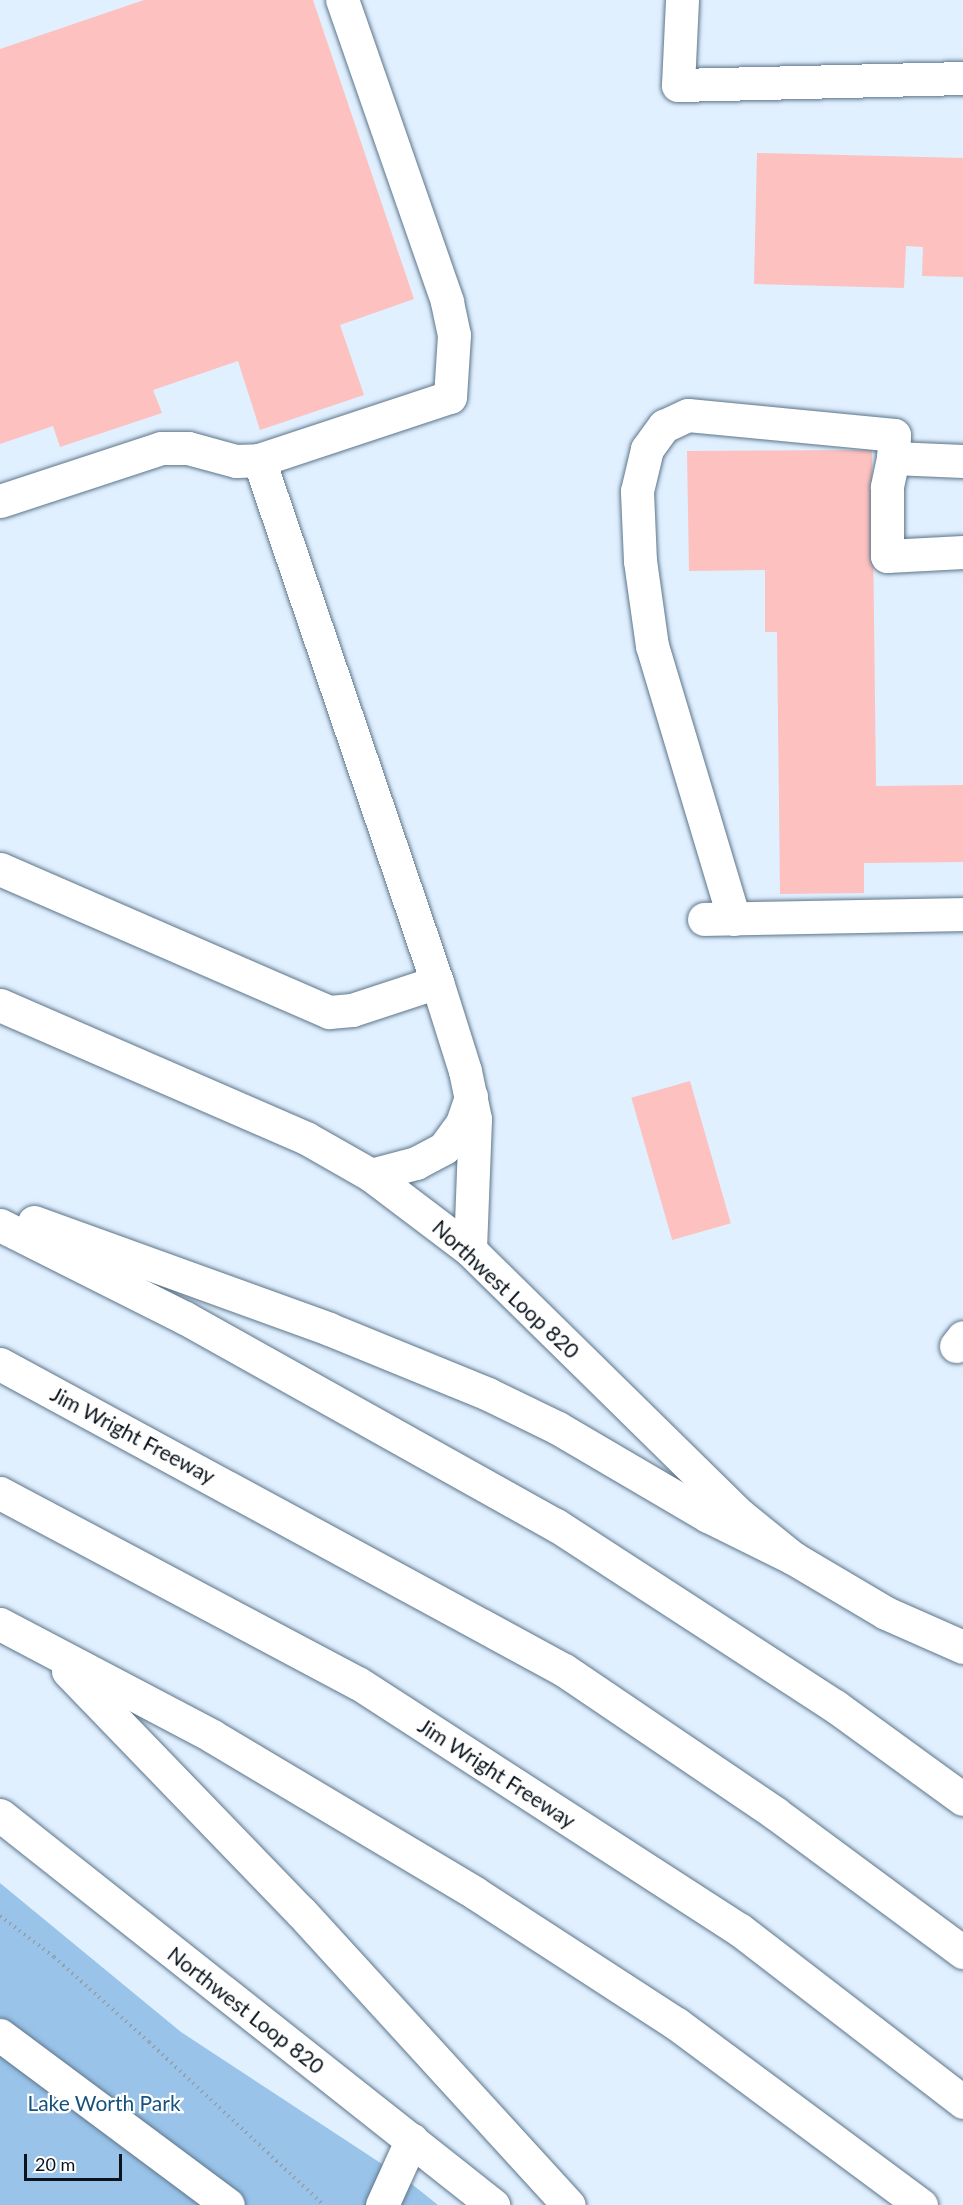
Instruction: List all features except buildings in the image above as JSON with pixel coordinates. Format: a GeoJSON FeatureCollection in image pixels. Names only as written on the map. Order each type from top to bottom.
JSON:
{"type":"FeatureCollection","features":[{"type":"Feature","properties":{"kind":"main road"},"geometry":{"type":"LineString","coordinates":[[0,501],[161,448],[188,448],[236,462],[259,460],[450,397],[454,335],[447,301],[342,0]]}},
{"type":"Feature","properties":{"kind":"main road"},"geometry":{"type":"LineString","coordinates":[[682,0],[678,85],[963,78]]}},
{"type":"Feature","properties":{"kind":"main road"},"geometry":{"type":"LineString","coordinates":[[963,552],[887,556],[887,487],[893,458],[894,435],[688,415],[664,426],[647,449],[637,490],[640,561],[652,646],[719,919],[963,914]]}},
{"type":"Feature","properties":{"kind":"main road"},"geometry":{"type":"LineString","coordinates":[[893,458],[963,461]]}},
{"type":"Feature","properties":{"kind":"main road"},"geometry":{"type":"LineString","coordinates":[[259,460],[437,982],[471,1097],[477,1141],[470,1250]]}},
{"type":"Feature","properties":{"kind":"main road"},"geometry":{"type":"LineString","coordinates":[[0,869],[329,1012],[352,1010],[437,982]]}},
{"type":"Feature","properties":{"kind":"main road","name":"Northwest Loop 820"},"geometry":{"type":"LineString","coordinates":[[0,1005],[291,1131],[371,1174],[470,1250],[740,1515],[793,1558],[886,1613],[963,1647]]}},
{"type":"Feature","properties":{"kind":"main road"},"geometry":{"type":"LineString","coordinates":[[371,1174],[416,1163],[444,1148],[462,1123],[471,1097]]}},
{"type":"Feature","properties":{"kind":"main road"},"geometry":{"type":"LineString","coordinates":[[0,1209],[329,1329],[488,1394],[558,1428],[708,1516],[793,1558]]}},
{"type":"Feature","properties":{"kind":"main road"},"geometry":{"type":"LineString","coordinates":[[0,1225],[185,1318],[556,1525],[825,1700],[963,1799]]}},
{"type":"Feature","properties":{"kind":"main road","name":"Jim Wright Freeway"},"geometry":{"type":"LineString","coordinates":[[0,1364],[564,1670],[775,1813],[963,1952]]}},
{"type":"Feature","properties":{"kind":"main road","name":"Jim Wright Freeway"},"geometry":{"type":"LineString","coordinates":[[0,1493],[358,1683],[740,1930],[963,2102]]}},
{"type":"Feature","properties":{"kind":"main road"},"geometry":{"type":"LineString","coordinates":[[0,1624],[212,1736],[475,1893],[677,2024],[921,2205]]}},
{"type":"Feature","properties":{"kind":"main road"},"geometry":{"type":"LineString","coordinates":[[48,1650],[301,1912],[569,2205]]}},
{"type":"Feature","properties":{"kind":"main road","name":"Northwest Loop 820"},"geometry":{"type":"LineString","coordinates":[[0,1815],[493,2205]]}},
{"type":"Feature","properties":{"kind":"main road"},"geometry":{"type":"LineString","coordinates":[[0,2035],[228,2205]]}},
{"type":"Feature","properties":{"kind":"main road"},"geometry":{"type":"LineString","coordinates":[[382,2205],[412,2139]]}},
{"type":"Feature","properties":{"kind":"path"},"geometry":{"type":"LineString","coordinates":[[0,1916],[54,1957],[324,2205]]}},
{"type":"Feature","properties":{"kind":"green space","name":"Lake Worth Park"},"geometry":{"type":"Polygon","coordinates":[[[0,1883],[181,2032],[408,2181],[438,2205],[0,2205],[0,1883]]]}}]}
